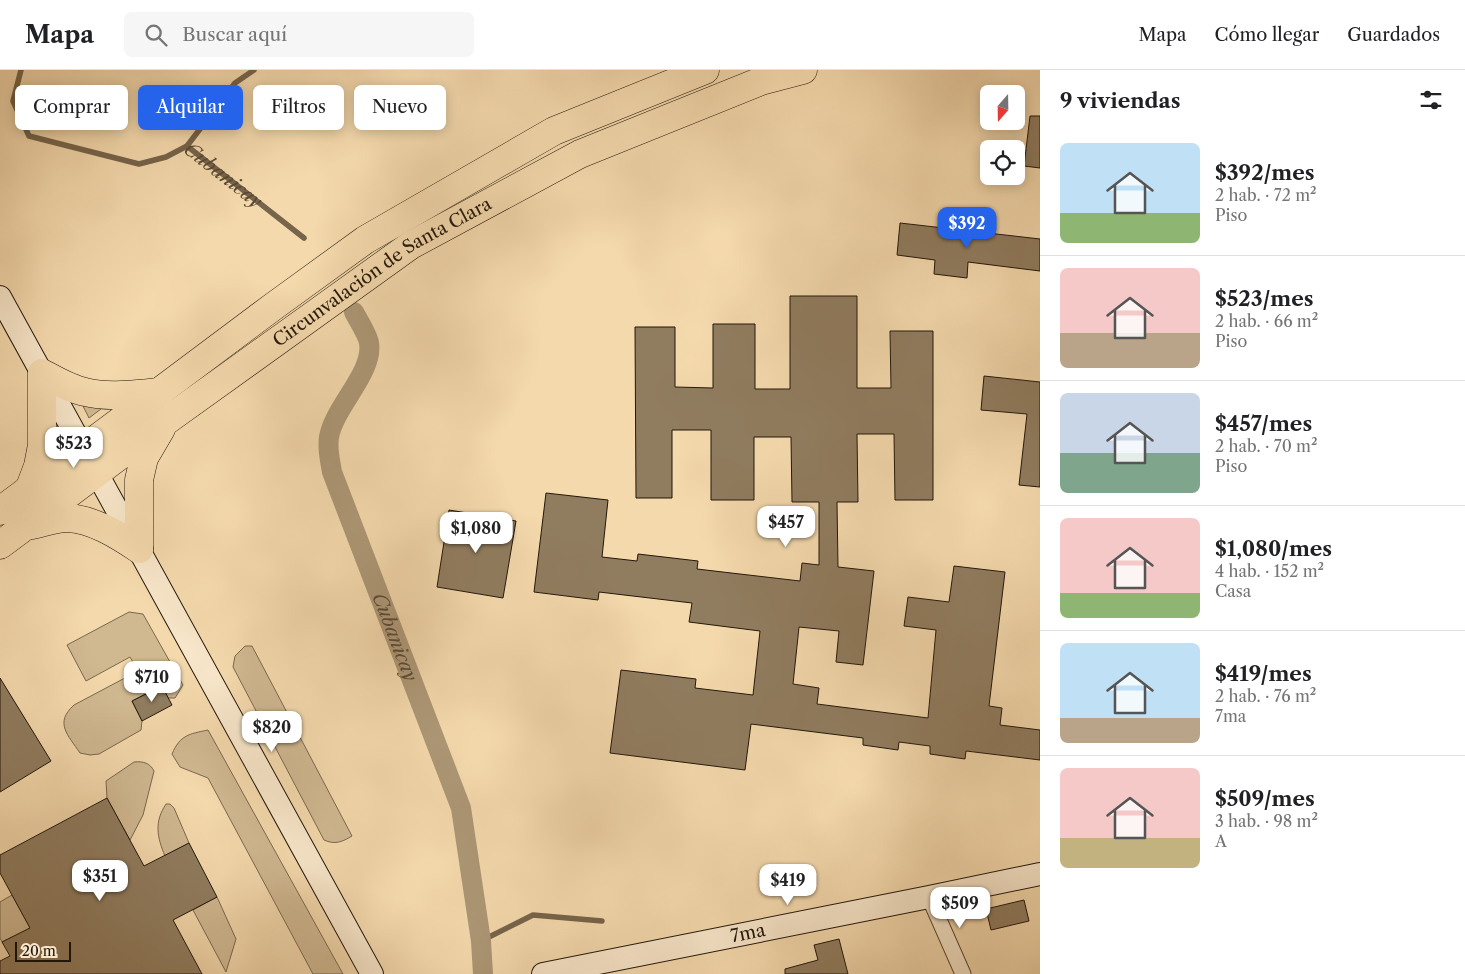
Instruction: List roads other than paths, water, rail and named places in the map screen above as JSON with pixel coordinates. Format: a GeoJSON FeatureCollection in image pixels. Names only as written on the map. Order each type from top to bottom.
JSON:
{"type":"FeatureCollection","features":[{"type":"Feature","properties":{"kind":"highway","name":"Circunvalación de Santa Clara"},"geometry":{"type":"LineString","coordinates":[[0,545],[24,526],[160,392],[365,240],[554,131],[705,70]]}},
{"type":"Feature","properties":{"kind":"highway","name":"Circunvalación de Santa Clara"},"geometry":{"type":"LineString","coordinates":[[0,511],[28,490],[166,421],[419,240],[580,154],[761,81],[802,70]]}},
{"type":"Feature","properties":{"kind":"highway"},"geometry":{"type":"LineString","coordinates":[[28,490],[38,466],[42,445],[42,373],[63,384],[85,392],[120,396],[160,392]]}},
{"type":"Feature","properties":{"kind":"highway"},"geometry":{"type":"LineString","coordinates":[[140,549],[139,480],[144,458],[166,421]]}},
{"type":"Feature","properties":{"kind":"highway"},"geometry":{"type":"LineString","coordinates":[[24,526],[65,518],[83,521],[115,533],[140,549]]}},
{"type":"Feature","properties":{"kind":"street"},"geometry":{"type":"LineString","coordinates":[[0,297],[372,974]]}},
{"type":"Feature","properties":{"kind":"street","name":"7ma"},"geometry":{"type":"LineString","coordinates":[[543,974],[566,972],[1040,874]]}},
{"type":"Feature","properties":{"kind":"street"},"geometry":{"type":"LineString","coordinates":[[929,897],[963,974]]}},
{"type":"Feature","properties":{"kind":"waterway","name":"Cubanicay"},"geometry":{"type":"LineString","coordinates":[[21,70],[13,101],[29,136],[139,164],[166,157],[187,146],[304,238]]}},
{"type":"Feature","properties":{"kind":"waterway"},"geometry":{"type":"LineString","coordinates":[[187,146],[235,83],[254,70]]}},
{"type":"Feature","properties":{"kind":"waterway","name":"Cubanicay"},"geometry":{"type":"LineString","coordinates":[[354,312],[368,340],[369,354],[360,378],[332,426],[328,446],[332,472],[461,808],[481,941],[483,974]]}},
{"type":"Feature","properties":{"kind":"waterway"},"geometry":{"type":"LineString","coordinates":[[481,941],[533,915],[602,921]]}}]}
